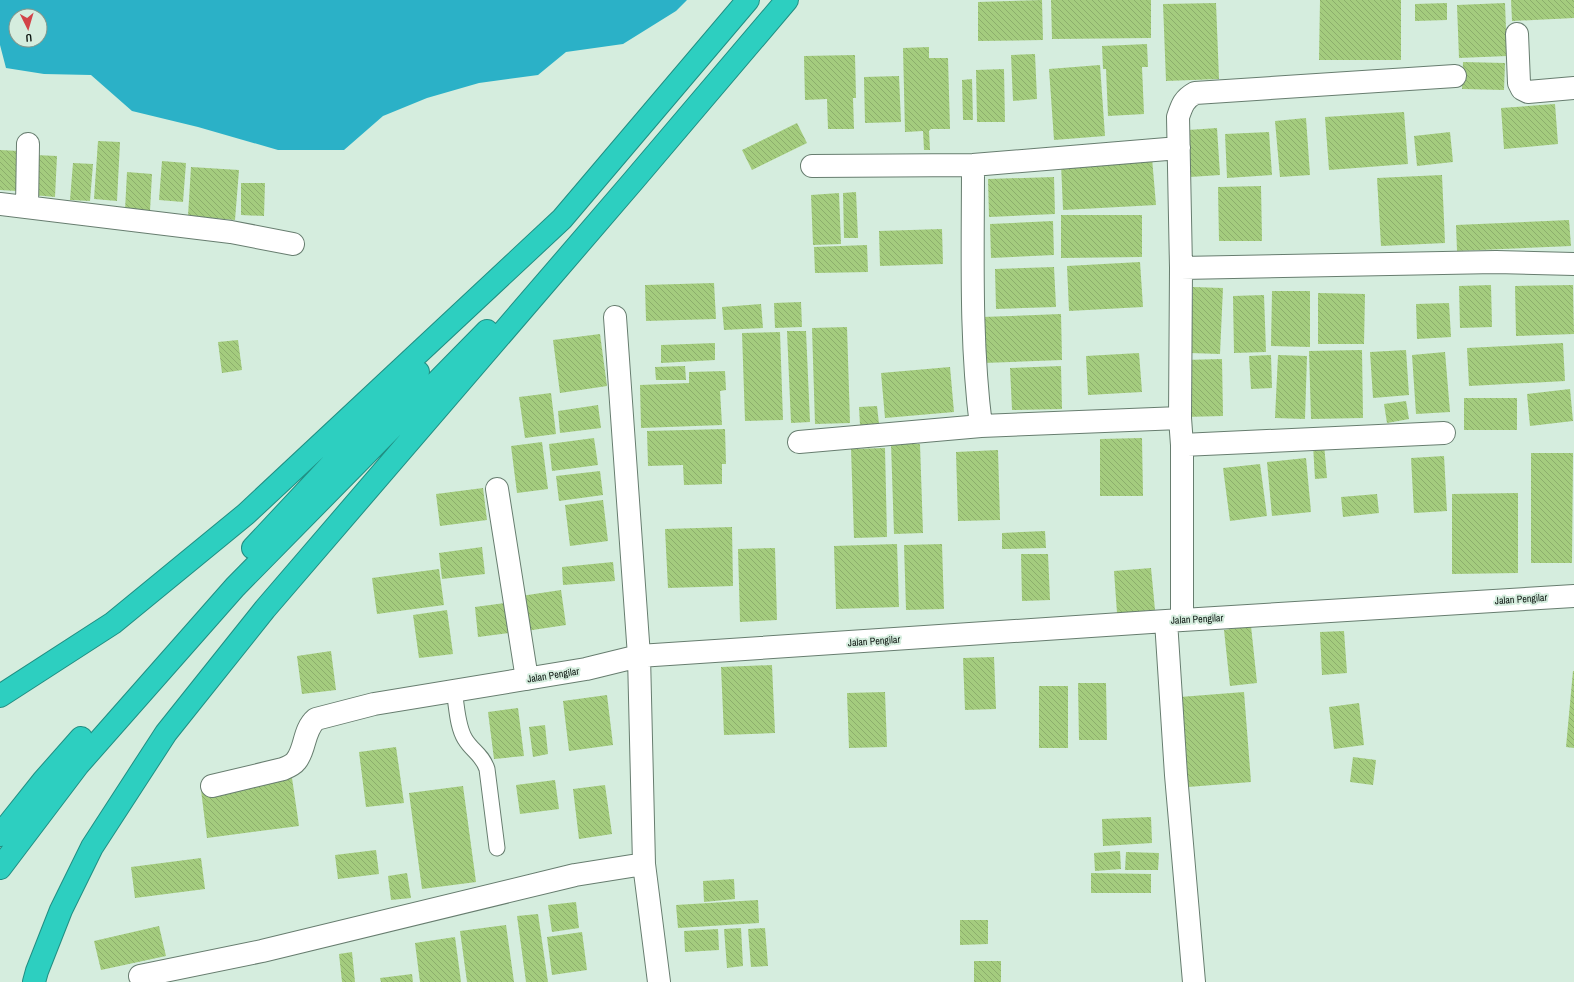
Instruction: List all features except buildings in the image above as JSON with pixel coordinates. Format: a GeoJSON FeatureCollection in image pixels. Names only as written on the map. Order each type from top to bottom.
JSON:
{"type":"FeatureCollection","features":[{"type":"Feature","properties":{"kind":"highway"},"geometry":{"type":"LineString","coordinates":[[0,835],[43,781],[216,588],[562,218],[748,0]]}},
{"type":"Feature","properties":{"kind":"highway"},"geometry":{"type":"LineString","coordinates":[[34,982],[61,910],[92,847],[166,733],[265,609],[787,0]]}},
{"type":"Feature","properties":{"kind":"highway"},"geometry":{"type":"LineString","coordinates":[[0,868],[78,765],[235,587],[634,180]]}},
{"type":"Feature","properties":{"kind":"highway"},"geometry":{"type":"LineString","coordinates":[[0,696],[113,623],[246,514],[562,218]]}},
{"type":"Feature","properties":{"kind":"street"},"geometry":{"type":"LineString","coordinates":[[1517,34],[1519,83],[1522,89],[1528,92],[1574,88]]}},
{"type":"Feature","properties":{"kind":"street"},"geometry":{"type":"LineString","coordinates":[[1194,982],[1176,775],[1174,621],[1182,445],[1180,418],[1182,268],[1178,117],[1186,98],[1195,93],[1454,76]]}},
{"type":"Feature","properties":{"kind":"street"},"geometry":{"type":"LineString","coordinates":[[27,207],[28,144]]}},
{"type":"Feature","properties":{"kind":"street"},"geometry":{"type":"LineString","coordinates":[[812,166],[973,165],[1179,148]]}},
{"type":"Feature","properties":{"kind":"street"},"geometry":{"type":"LineString","coordinates":[[973,165],[974,344],[976,382],[981,426]]}},
{"type":"Feature","properties":{"kind":"street"},"geometry":{"type":"LineString","coordinates":[[0,204],[231,232],[293,244]]}},
{"type":"Feature","properties":{"kind":"street"},"geometry":{"type":"LineString","coordinates":[[1182,268],[1496,262],[1574,264]]}},
{"type":"Feature","properties":{"kind":"street"},"geometry":{"type":"LineString","coordinates":[[615,317],[639,656],[644,864],[659,982]]}},
{"type":"Feature","properties":{"kind":"street"},"geometry":{"type":"LineString","coordinates":[[799,442],[981,426],[1180,418]]}},
{"type":"Feature","properties":{"kind":"street"},"geometry":{"type":"LineString","coordinates":[[1182,445],[1444,433]]}},
{"type":"Feature","properties":{"kind":"street"},"geometry":{"type":"LineString","coordinates":[[497,489],[527,679]]}},
{"type":"Feature","properties":{"kind":"street","name":"Jalan Pengilar"},"geometry":{"type":"LineString","coordinates":[[212,786],[291,766],[297,761],[310,724],[316,719],[374,704],[586,669],[639,656],[1574,596]]}},
{"type":"Feature","properties":{"kind":"street"},"geometry":{"type":"LineString","coordinates":[[140,976],[262,950],[575,875],[644,864]]}},
{"type":"Feature","properties":{"kind":"lane"},"geometry":{"type":"LineString","coordinates":[[454,691],[464,739],[471,748],[480,755],[487,769],[497,848]]}},
{"type":"Feature","properties":{"kind":"water"},"geometry":{"type":"Polygon","coordinates":[[[0,0],[687,0],[676,11],[623,44],[566,52],[538,75],[479,83],[427,98],[383,116],[344,150],[278,150],[198,127],[132,111],[91,75],[44,74],[6,68],[0,45],[0,0]]]}}]}
